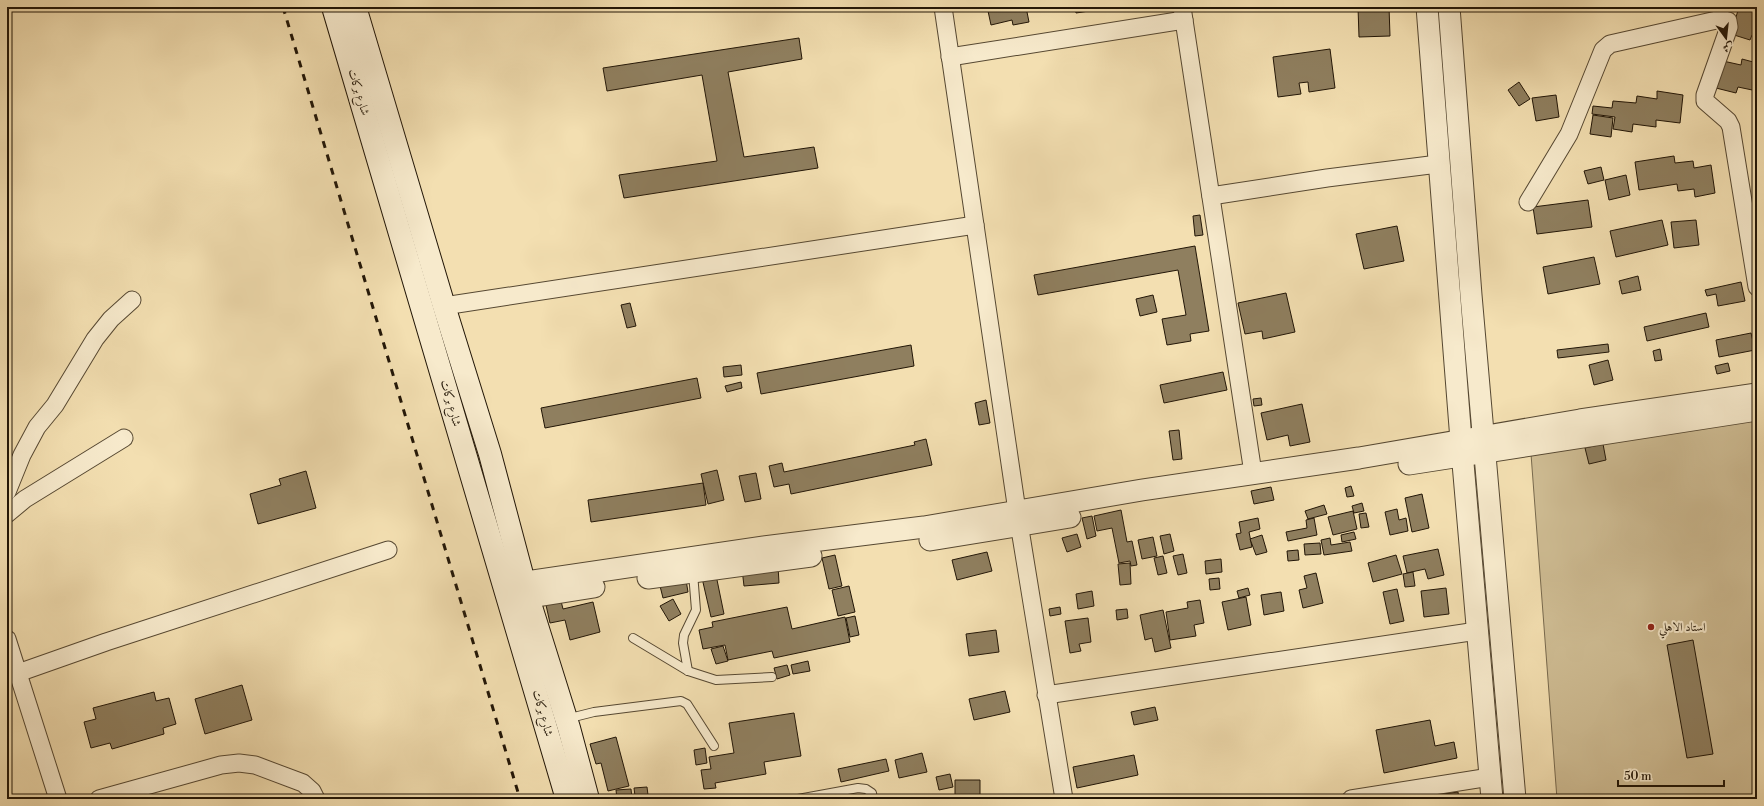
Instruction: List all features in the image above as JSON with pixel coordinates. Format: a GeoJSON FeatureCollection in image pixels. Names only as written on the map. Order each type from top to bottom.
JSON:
{"type":"FeatureCollection","features":[{"type":"Feature","properties":{"kind":"main road","name":"شارع بركات"},"geometry":{"type":"LineString","coordinates":[[333,7],[517,591],[566,719],[588,799]]}},
{"type":"Feature","properties":{"kind":"main road","name":"شارع بركات"},"geometry":{"type":"LineString","coordinates":[[356,7],[444,306],[490,454],[517,591],[567,799]]}},
{"type":"Feature","properties":{"kind":"street"},"geometry":{"type":"LineString","coordinates":[[943,7],[1018,519],[1064,799]]}},
{"type":"Feature","properties":{"kind":"street"},"geometry":{"type":"LineString","coordinates":[[1428,7],[1438,164],[1492,799]]}},
{"type":"Feature","properties":{"kind":"street"},"geometry":{"type":"LineString","coordinates":[[1449,7],[1484,444],[1515,799]]}},
{"type":"Feature","properties":{"kind":"street"},"geometry":{"type":"LineString","coordinates":[[950,57],[1183,14],[1253,473]]}},
{"type":"Feature","properties":{"kind":"street"},"geometry":{"type":"LineString","coordinates":[[1528,202],[1569,134],[1603,50],[1610,44],[1722,19],[1728,21],[1728,27],[1705,95],[1705,101],[1728,121],[1731,127],[1757,287]]}},
{"type":"Feature","properties":{"kind":"street"},"geometry":{"type":"LineString","coordinates":[[1211,196],[1327,178],[1438,164]]}},
{"type":"Feature","properties":{"kind":"street"},"geometry":{"type":"LineString","coordinates":[[444,306],[975,224]]}},
{"type":"Feature","properties":{"kind":"street"},"geometry":{"type":"LineString","coordinates":[[7,492],[22,455],[37,427],[55,405],[95,339],[110,319],[132,300]]}},
{"type":"Feature","properties":{"kind":"street"},"geometry":{"type":"LineString","coordinates":[[517,591],[692,573],[1018,519],[1359,472],[1461,448],[1757,394]]}},
{"type":"Feature","properties":{"kind":"street"},"geometry":{"type":"LineString","coordinates":[[1484,444],[1757,410]]}},
{"type":"Feature","properties":{"kind":"street"},"geometry":{"type":"LineString","coordinates":[[7,514],[25,499],[124,438]]}},
{"type":"Feature","properties":{"kind":"street"},"geometry":{"type":"LineString","coordinates":[[517,591],[764,547],[924,526],[1018,519],[1253,473],[1359,458],[1461,448]]}},
{"type":"Feature","properties":{"kind":"street"},"geometry":{"type":"LineString","coordinates":[[18,673],[106,642],[388,550]]}},
{"type":"Feature","properties":{"kind":"street"},"geometry":{"type":"LineString","coordinates":[[1046,695],[1477,631]]}},
{"type":"Feature","properties":{"kind":"street"},"geometry":{"type":"LineString","coordinates":[[7,639],[58,799]]}},
{"type":"Feature","properties":{"kind":"street"},"geometry":{"type":"LineString","coordinates":[[99,799],[221,765],[239,763],[255,765],[303,783],[312,791],[316,799]]}},
{"type":"Feature","properties":{"kind":"street"},"geometry":{"type":"LineString","coordinates":[[1352,799],[1490,777]]}},
{"type":"Feature","properties":{"kind":"lane"},"geometry":{"type":"LineString","coordinates":[[688,671],[683,643],[684,635],[696,610],[692,573]]}},
{"type":"Feature","properties":{"kind":"lane"},"geometry":{"type":"LineString","coordinates":[[633,638],[688,671],[716,680],[772,677]]}},
{"type":"Feature","properties":{"kind":"lane"},"geometry":{"type":"LineString","coordinates":[[566,719],[594,712],[681,701],[687,704],[714,746]]}},
{"type":"Feature","properties":{"kind":"lane"},"geometry":{"type":"LineString","coordinates":[[798,799],[858,788],[866,789],[872,794],[873,799]]}},
{"type":"Feature","properties":{"kind":"shaded area","name":"استاد الاهلي"},"geometry":{"type":"Polygon","coordinates":[[[1757,417],[1757,799],[1557,799],[1531,454],[1757,417]]]}},
{"type":"Feature","properties":{"kind":"building"},"geometry":{"type":"Polygon","coordinates":[[[994,7],[1026,7],[1029,22],[1013,25],[1012,20],[991,25],[988,11],[994,9],[994,7]]]}},
{"type":"Feature","properties":{"kind":"building"},"geometry":{"type":"Polygon","coordinates":[[[1075,7],[1088,7],[1089,11],[1076,13],[1075,7]]]}},
{"type":"Feature","properties":{"kind":"building"},"geometry":{"type":"Polygon","coordinates":[[[1358,7],[1389,7],[1390,36],[1359,37],[1358,7]]]}},
{"type":"Feature","properties":{"kind":"building"},"geometry":{"type":"Polygon","coordinates":[[[1739,7],[1755,9],[1757,7],[1757,36],[1752,35],[1750,40],[1731,34],[1739,7]]]}},
{"type":"Feature","properties":{"kind":"building"},"geometry":{"type":"Polygon","coordinates":[[[799,38],[802,59],[728,72],[744,157],[814,147],[818,168],[624,198],[619,175],[717,161],[702,75],[607,91],[603,68],[799,38]]]}},
{"type":"Feature","properties":{"kind":"building"},"geometry":{"type":"Polygon","coordinates":[[[1330,49],[1335,88],[1309,92],[1308,82],[1299,83],[1301,94],[1278,97],[1273,57],[1330,49]]]}},
{"type":"Feature","properties":{"kind":"building"},"geometry":{"type":"Polygon","coordinates":[[[1742,59],[1757,63],[1757,91],[1738,87],[1736,93],[1716,88],[1723,61],[1741,65],[1742,59]]]}},
{"type":"Feature","properties":{"kind":"building"},"geometry":{"type":"Polygon","coordinates":[[[1519,82],[1530,99],[1519,106],[1508,90],[1519,82]]]}},
{"type":"Feature","properties":{"kind":"building"},"geometry":{"type":"Polygon","coordinates":[[[1657,91],[1683,95],[1680,123],[1656,120],[1656,127],[1633,124],[1632,132],[1613,129],[1615,117],[1592,114],[1593,106],[1612,108],[1613,101],[1636,103],[1637,96],[1657,99],[1657,91]]]}},
{"type":"Feature","properties":{"kind":"building"},"geometry":{"type":"Polygon","coordinates":[[[1556,95],[1559,117],[1536,121],[1532,98],[1556,95]]]}},
{"type":"Feature","properties":{"kind":"building"},"geometry":{"type":"Polygon","coordinates":[[[1593,115],[1613,118],[1611,137],[1590,134],[1593,115]]]}},
{"type":"Feature","properties":{"kind":"building"},"geometry":{"type":"Polygon","coordinates":[[[1674,156],[1675,163],[1693,161],[1694,168],[1711,165],[1715,193],[1695,197],[1694,189],[1678,191],[1677,184],[1639,190],[1635,162],[1674,156]]]}},
{"type":"Feature","properties":{"kind":"building"},"geometry":{"type":"Polygon","coordinates":[[[1601,167],[1604,180],[1588,184],[1584,171],[1601,167]]]}},
{"type":"Feature","properties":{"kind":"building"},"geometry":{"type":"Polygon","coordinates":[[[1626,175],[1630,195],[1609,200],[1605,180],[1626,175]]]}},
{"type":"Feature","properties":{"kind":"building"},"geometry":{"type":"Polygon","coordinates":[[[1588,200],[1592,227],[1537,234],[1533,207],[1588,200]]]}},
{"type":"Feature","properties":{"kind":"building"},"geometry":{"type":"Polygon","coordinates":[[[1200,215],[1203,235],[1195,236],[1193,216],[1200,215]]]}},
{"type":"Feature","properties":{"kind":"building"},"geometry":{"type":"Polygon","coordinates":[[[1662,220],[1668,245],[1616,257],[1610,231],[1662,220]]]}},
{"type":"Feature","properties":{"kind":"building"},"geometry":{"type":"Polygon","coordinates":[[[1696,220],[1699,245],[1674,248],[1671,222],[1696,220]]]}},
{"type":"Feature","properties":{"kind":"building"},"geometry":{"type":"Polygon","coordinates":[[[1397,226],[1404,261],[1364,269],[1356,234],[1397,226]]]}},
{"type":"Feature","properties":{"kind":"building"},"geometry":{"type":"Polygon","coordinates":[[[1195,246],[1209,331],[1190,334],[1191,341],[1167,345],[1162,319],[1186,315],[1178,270],[1038,295],[1034,275],[1195,246]]]}},
{"type":"Feature","properties":{"kind":"building"},"geometry":{"type":"Polygon","coordinates":[[[1594,257],[1600,284],[1548,294],[1543,267],[1594,257]]]}},
{"type":"Feature","properties":{"kind":"building"},"geometry":{"type":"Polygon","coordinates":[[[1638,276],[1641,290],[1622,294],[1619,281],[1638,276]]]}},
{"type":"Feature","properties":{"kind":"building"},"geometry":{"type":"Polygon","coordinates":[[[1741,282],[1745,301],[1718,306],[1716,294],[1707,296],[1705,290],[1741,282]]]}},
{"type":"Feature","properties":{"kind":"building"},"geometry":{"type":"Polygon","coordinates":[[[1286,293],[1295,332],[1263,339],[1262,331],[1245,334],[1238,303],[1286,293]]]}},
{"type":"Feature","properties":{"kind":"building"},"geometry":{"type":"Polygon","coordinates":[[[1153,295],[1157,312],[1140,316],[1136,299],[1153,295]]]}},
{"type":"Feature","properties":{"kind":"building"},"geometry":{"type":"Polygon","coordinates":[[[630,303],[636,326],[627,328],[621,305],[630,303]]]}},
{"type":"Feature","properties":{"kind":"building"},"geometry":{"type":"Polygon","coordinates":[[[1706,313],[1709,327],[1647,341],[1644,327],[1706,313]]]}},
{"type":"Feature","properties":{"kind":"building"},"geometry":{"type":"Polygon","coordinates":[[[1751,333],[1755,350],[1719,357],[1716,340],[1751,333]]]}},
{"type":"Feature","properties":{"kind":"building"},"geometry":{"type":"Polygon","coordinates":[[[1608,344],[1609,352],[1558,358],[1557,350],[1608,344]]]}},
{"type":"Feature","properties":{"kind":"building"},"geometry":{"type":"Polygon","coordinates":[[[911,345],[914,366],[761,394],[757,373],[911,345]]]}},
{"type":"Feature","properties":{"kind":"building"},"geometry":{"type":"Polygon","coordinates":[[[1660,349],[1662,360],[1655,361],[1653,351],[1660,349]]]}},
{"type":"Feature","properties":{"kind":"building"},"geometry":{"type":"Polygon","coordinates":[[[1608,360],[1613,380],[1594,385],[1589,365],[1608,360]]]}},
{"type":"Feature","properties":{"kind":"building"},"geometry":{"type":"Polygon","coordinates":[[[1728,363],[1730,371],[1717,374],[1715,366],[1728,363]]]}},
{"type":"Feature","properties":{"kind":"building"},"geometry":{"type":"Polygon","coordinates":[[[741,365],[742,375],[724,377],[723,367],[741,365]]]}},
{"type":"Feature","properties":{"kind":"building"},"geometry":{"type":"Polygon","coordinates":[[[1223,372],[1227,390],[1164,403],[1160,385],[1223,372]]]}},
{"type":"Feature","properties":{"kind":"building"},"geometry":{"type":"Polygon","coordinates":[[[697,378],[701,398],[545,428],[541,408],[697,378]]]}},
{"type":"Feature","properties":{"kind":"building"},"geometry":{"type":"Polygon","coordinates":[[[741,382],[742,388],[727,392],[725,386],[741,382]]]}},
{"type":"Feature","properties":{"kind":"building"},"geometry":{"type":"Polygon","coordinates":[[[1261,398],[1262,405],[1254,406],[1253,399],[1261,398]]]}},
{"type":"Feature","properties":{"kind":"building"},"geometry":{"type":"Polygon","coordinates":[[[986,400],[990,423],[979,425],[975,403],[986,400]]]}},
{"type":"Feature","properties":{"kind":"building"},"geometry":{"type":"Polygon","coordinates":[[[1302,404],[1310,442],[1290,446],[1288,435],[1267,440],[1261,413],[1302,404]]]}},
{"type":"Feature","properties":{"kind":"building"},"geometry":{"type":"Polygon","coordinates":[[[1179,430],[1182,459],[1173,460],[1169,431],[1179,430]]]}},
{"type":"Feature","properties":{"kind":"building"},"geometry":{"type":"Polygon","coordinates":[[[926,439],[932,465],[791,494],[789,484],[774,487],[769,466],[782,463],[784,472],[915,445],[914,442],[926,439]]]}},
{"type":"Feature","properties":{"kind":"building"},"geometry":{"type":"Polygon","coordinates":[[[1603,444],[1606,460],[1589,464],[1585,448],[1603,444]]]}},
{"type":"Feature","properties":{"kind":"building"},"geometry":{"type":"Polygon","coordinates":[[[717,470],[724,500],[708,504],[701,474],[717,470]]]}},
{"type":"Feature","properties":{"kind":"building"},"geometry":{"type":"Polygon","coordinates":[[[306,471],[316,508],[258,524],[250,494],[281,485],[279,479],[306,471]]]}},
{"type":"Feature","properties":{"kind":"building"},"geometry":{"type":"Polygon","coordinates":[[[756,473],[761,499],[745,502],[739,476],[756,473]]]}},
{"type":"Feature","properties":{"kind":"building"},"geometry":{"type":"Polygon","coordinates":[[[703,483],[706,505],[591,522],[588,500],[703,483]]]}},
{"type":"Feature","properties":{"kind":"building"},"geometry":{"type":"Polygon","coordinates":[[[1351,486],[1354,496],[1347,497],[1345,488],[1351,486]]]}},
{"type":"Feature","properties":{"kind":"building"},"geometry":{"type":"Polygon","coordinates":[[[1271,487],[1274,500],[1254,504],[1251,491],[1271,487]]]}},
{"type":"Feature","properties":{"kind":"building"},"geometry":{"type":"Polygon","coordinates":[[[1422,494],[1429,528],[1412,532],[1405,498],[1422,494]]]}},
{"type":"Feature","properties":{"kind":"building"},"geometry":{"type":"Polygon","coordinates":[[[1362,503],[1364,511],[1354,513],[1352,506],[1362,503]]]}},
{"type":"Feature","properties":{"kind":"building"},"geometry":{"type":"Polygon","coordinates":[[[1324,505],[1327,514],[1308,519],[1305,511],[1324,505]]]}},
{"type":"Feature","properties":{"kind":"building"},"geometry":{"type":"Polygon","coordinates":[[[1397,509],[1399,520],[1406,518],[1408,531],[1390,535],[1385,512],[1397,509]]]}},
{"type":"Feature","properties":{"kind":"building"},"geometry":{"type":"Polygon","coordinates":[[[1121,510],[1127,542],[1132,541],[1137,565],[1131,566],[1130,561],[1119,563],[1112,528],[1097,531],[1094,516],[1121,510]]]}},
{"type":"Feature","properties":{"kind":"building"},"geometry":{"type":"Polygon","coordinates":[[[1353,511],[1357,529],[1333,535],[1328,517],[1353,511]]]}},
{"type":"Feature","properties":{"kind":"building"},"geometry":{"type":"Polygon","coordinates":[[[1366,513],[1369,527],[1361,528],[1359,514],[1366,513]]]}},
{"type":"Feature","properties":{"kind":"building"},"geometry":{"type":"Polygon","coordinates":[[[1092,516],[1096,536],[1087,539],[1082,518],[1092,516]]]}},
{"type":"Feature","properties":{"kind":"building"},"geometry":{"type":"Polygon","coordinates":[[[1258,518],[1260,529],[1249,532],[1252,547],[1240,550],[1236,534],[1241,533],[1239,522],[1258,518]]]}},
{"type":"Feature","properties":{"kind":"building"},"geometry":{"type":"Polygon","coordinates":[[[1314,518],[1317,535],[1288,541],[1286,532],[1307,528],[1306,520],[1314,518]]]}},
{"type":"Feature","properties":{"kind":"building"},"geometry":{"type":"Polygon","coordinates":[[[1354,532],[1356,539],[1342,542],[1341,535],[1354,532]]]}},
{"type":"Feature","properties":{"kind":"building"},"geometry":{"type":"Polygon","coordinates":[[[1077,534],[1081,547],[1067,552],[1062,538],[1077,534]]]}},
{"type":"Feature","properties":{"kind":"building"},"geometry":{"type":"Polygon","coordinates":[[[1170,534],[1174,551],[1164,554],[1160,536],[1170,534]]]}},
{"type":"Feature","properties":{"kind":"building"},"geometry":{"type":"Polygon","coordinates":[[[1262,535],[1267,552],[1256,555],[1250,539],[1262,535]]]}},
{"type":"Feature","properties":{"kind":"building"},"geometry":{"type":"Polygon","coordinates":[[[1153,537],[1157,556],[1142,559],[1138,540],[1153,537]]]}},
{"type":"Feature","properties":{"kind":"building"},"geometry":{"type":"Polygon","coordinates":[[[1330,538],[1331,545],[1350,542],[1352,551],[1324,555],[1321,540],[1330,538]]]}},
{"type":"Feature","properties":{"kind":"building"},"geometry":{"type":"Polygon","coordinates":[[[1320,543],[1321,554],[1305,555],[1304,544],[1320,543]]]}},
{"type":"Feature","properties":{"kind":"building"},"geometry":{"type":"Polygon","coordinates":[[[1438,549],[1444,575],[1428,579],[1425,569],[1407,573],[1403,556],[1438,549]]]}},
{"type":"Feature","properties":{"kind":"building"},"geometry":{"type":"Polygon","coordinates":[[[1298,550],[1299,560],[1288,561],[1287,551],[1298,550]]]}},
{"type":"Feature","properties":{"kind":"building"},"geometry":{"type":"Polygon","coordinates":[[[987,552],[992,571],[957,580],[952,560],[987,552]]]}},
{"type":"Feature","properties":{"kind":"building"},"geometry":{"type":"Polygon","coordinates":[[[1183,554],[1187,573],[1178,575],[1173,556],[1183,554]]]}},
{"type":"Feature","properties":{"kind":"building"},"geometry":{"type":"Polygon","coordinates":[[[835,555],[842,586],[829,589],[822,558],[835,555]]]}},
{"type":"Feature","properties":{"kind":"building"},"geometry":{"type":"Polygon","coordinates":[[[1396,555],[1402,574],[1373,582],[1368,563],[1396,555]]]}},
{"type":"Feature","properties":{"kind":"building"},"geometry":{"type":"Polygon","coordinates":[[[1163,556],[1167,573],[1158,575],[1154,558],[1163,556]]]}},
{"type":"Feature","properties":{"kind":"building"},"geometry":{"type":"Polygon","coordinates":[[[1221,559],[1222,572],[1206,574],[1205,561],[1221,559]]]}},
{"type":"Feature","properties":{"kind":"building"},"geometry":{"type":"Polygon","coordinates":[[[1130,563],[1131,584],[1120,585],[1118,564],[1130,563]]]}},
{"type":"Feature","properties":{"kind":"building"},"geometry":{"type":"Polygon","coordinates":[[[778,566],[779,583],[744,586],[742,569],[778,566]]]}},
{"type":"Feature","properties":{"kind":"building"},"geometry":{"type":"Polygon","coordinates":[[[1413,572],[1415,586],[1405,587],[1403,574],[1413,572]]]}},
{"type":"Feature","properties":{"kind":"building"},"geometry":{"type":"Polygon","coordinates":[[[1316,573],[1323,603],[1303,608],[1299,590],[1307,588],[1304,576],[1316,573]]]}},
{"type":"Feature","properties":{"kind":"building"},"geometry":{"type":"Polygon","coordinates":[[[716,575],[724,614],[711,617],[702,578],[716,575]]]}},
{"type":"Feature","properties":{"kind":"building"},"geometry":{"type":"Polygon","coordinates":[[[1219,578],[1220,589],[1210,590],[1209,579],[1219,578]]]}},
{"type":"Feature","properties":{"kind":"building"},"geometry":{"type":"Polygon","coordinates":[[[686,580],[688,592],[663,598],[660,586],[686,580]]]}},
{"type":"Feature","properties":{"kind":"building"},"geometry":{"type":"Polygon","coordinates":[[[849,586],[855,612],[838,616],[832,590],[849,586]]]}},
{"type":"Feature","properties":{"kind":"building"},"geometry":{"type":"Polygon","coordinates":[[[1248,588],[1250,595],[1239,598],[1237,591],[1248,588]]]}},
{"type":"Feature","properties":{"kind":"building"},"geometry":{"type":"Polygon","coordinates":[[[1446,588],[1449,614],[1424,617],[1421,591],[1446,588]]]}},
{"type":"Feature","properties":{"kind":"building"},"geometry":{"type":"Polygon","coordinates":[[[1397,589],[1404,621],[1390,624],[1383,592],[1397,589]]]}},
{"type":"Feature","properties":{"kind":"building"},"geometry":{"type":"Polygon","coordinates":[[[1092,591],[1094,606],[1078,609],[1076,594],[1092,591]]]}},
{"type":"Feature","properties":{"kind":"building"},"geometry":{"type":"Polygon","coordinates":[[[1281,592],[1284,611],[1264,615],[1261,595],[1281,592]]]}},
{"type":"Feature","properties":{"kind":"building"},"geometry":{"type":"Polygon","coordinates":[[[1246,597],[1251,625],[1228,630],[1222,602],[1246,597]]]}},
{"type":"Feature","properties":{"kind":"building"},"geometry":{"type":"Polygon","coordinates":[[[673,599],[681,614],[669,621],[660,606],[673,599]]]}},
{"type":"Feature","properties":{"kind":"building"},"geometry":{"type":"Polygon","coordinates":[[[1200,600],[1204,623],[1194,625],[1196,636],[1170,640],[1166,612],[1188,608],[1187,602],[1200,600]]]}},
{"type":"Feature","properties":{"kind":"building"},"geometry":{"type":"Polygon","coordinates":[[[561,601],[563,609],[593,602],[600,632],[570,640],[565,620],[550,623],[546,605],[561,601]]]}},
{"type":"Feature","properties":{"kind":"building"},"geometry":{"type":"Polygon","coordinates":[[[787,607],[792,629],[845,617],[850,642],[774,658],[772,651],[728,660],[725,645],[703,649],[699,630],[713,627],[712,622],[787,607]]]}},
{"type":"Feature","properties":{"kind":"building"},"geometry":{"type":"Polygon","coordinates":[[[1060,607],[1061,614],[1050,616],[1049,609],[1060,607]]]}},
{"type":"Feature","properties":{"kind":"building"},"geometry":{"type":"Polygon","coordinates":[[[1127,609],[1128,618],[1117,620],[1116,610],[1127,609]]]}},
{"type":"Feature","properties":{"kind":"building"},"geometry":{"type":"Polygon","coordinates":[[[1163,610],[1171,648],[1155,652],[1152,638],[1145,640],[1140,615],[1163,610]]]}},
{"type":"Feature","properties":{"kind":"building"},"geometry":{"type":"Polygon","coordinates":[[[855,616],[859,635],[850,637],[846,618],[855,616]]]}},
{"type":"Feature","properties":{"kind":"building"},"geometry":{"type":"Polygon","coordinates":[[[1088,618],[1091,642],[1079,644],[1081,651],[1070,653],[1065,621],[1088,618]]]}},
{"type":"Feature","properties":{"kind":"building"},"geometry":{"type":"Polygon","coordinates":[[[996,630],[999,652],[969,656],[966,634],[996,630]]]}},
{"type":"Feature","properties":{"kind":"building"},"geometry":{"type":"Polygon","coordinates":[[[1693,640],[1713,754],[1687,758],[1667,645],[1693,640]]]}},
{"type":"Feature","properties":{"kind":"building"},"geometry":{"type":"Polygon","coordinates":[[[723,646],[728,661],[716,664],[711,649],[723,646]]]}},
{"type":"Feature","properties":{"kind":"building"},"geometry":{"type":"Polygon","coordinates":[[[808,661],[810,671],[793,674],[791,665],[808,661]]]}},
{"type":"Feature","properties":{"kind":"building"},"geometry":{"type":"Polygon","coordinates":[[[787,665],[790,675],[777,679],[774,668],[787,665]]]}},
{"type":"Feature","properties":{"kind":"building"},"geometry":{"type":"Polygon","coordinates":[[[242,685],[252,720],[205,734],[195,699],[242,685]]]}},
{"type":"Feature","properties":{"kind":"building"},"geometry":{"type":"Polygon","coordinates":[[[1005,691],[1010,712],[974,720],[969,699],[1005,691]]]}},
{"type":"Feature","properties":{"kind":"building"},"geometry":{"type":"Polygon","coordinates":[[[154,692],[156,701],[169,698],[176,724],[163,728],[164,734],[112,749],[110,743],[91,748],[84,722],[96,719],[93,708],[154,692]]]}},
{"type":"Feature","properties":{"kind":"building"},"geometry":{"type":"Polygon","coordinates":[[[1155,707],[1158,720],[1134,725],[1131,712],[1155,707]]]}},
{"type":"Feature","properties":{"kind":"building"},"geometry":{"type":"Polygon","coordinates":[[[794,713],[801,756],[764,762],[766,774],[715,783],[716,788],[704,789],[701,770],[711,769],[709,757],[734,753],[729,723],[794,713]]]}},
{"type":"Feature","properties":{"kind":"building"},"geometry":{"type":"Polygon","coordinates":[[[1430,720],[1435,746],[1454,742],[1457,758],[1384,773],[1376,730],[1430,720]]]}},
{"type":"Feature","properties":{"kind":"building"},"geometry":{"type":"Polygon","coordinates":[[[616,737],[629,786],[608,791],[601,763],[596,764],[590,744],[616,737]]]}},
{"type":"Feature","properties":{"kind":"building"},"geometry":{"type":"Polygon","coordinates":[[[705,748],[707,763],[696,765],[694,750],[705,748]]]}},
{"type":"Feature","properties":{"kind":"building"},"geometry":{"type":"Polygon","coordinates":[[[922,753],[927,772],[899,778],[895,760],[922,753]]]}},
{"type":"Feature","properties":{"kind":"building"},"geometry":{"type":"Polygon","coordinates":[[[1134,755],[1138,775],[1077,788],[1073,767],[1134,755]]]}},
{"type":"Feature","properties":{"kind":"building"},"geometry":{"type":"Polygon","coordinates":[[[886,759],[889,771],[841,782],[838,769],[886,759]]]}},
{"type":"Feature","properties":{"kind":"building"},"geometry":{"type":"Polygon","coordinates":[[[950,774],[953,787],[939,790],[936,777],[950,774]]]}},
{"type":"Feature","properties":{"kind":"building"},"geometry":{"type":"Polygon","coordinates":[[[955,780],[980,780],[980,799],[969,799],[968,796],[955,796],[955,780]]]}},
{"type":"Feature","properties":{"kind":"building"},"geometry":{"type":"Polygon","coordinates":[[[647,787],[648,795],[635,796],[634,788],[647,787]]]}},
{"type":"Feature","properties":{"kind":"building"},"geometry":{"type":"Polygon","coordinates":[[[631,789],[632,799],[617,799],[616,790],[631,789]]]}},
{"type":"Feature","properties":{"kind":"building"},"geometry":{"type":"Polygon","coordinates":[[[1458,792],[1459,799],[1406,799],[1458,792]]]}},
{"type":"Feature","properties":{"kind":"building"},"geometry":{"type":"Polygon","coordinates":[[[939,797],[939,799],[919,799],[939,797]]]}},
{"type":"Feature","properties":{"kind":"railway"},"geometry":{"type":"LineString","coordinates":[[283,7],[520,799]]}},
{"type":"Feature","properties":{"kind":"place","name":"استاد الاهلي"},"geometry":{"type":"Point","coordinates":[1651,627]}}]}
